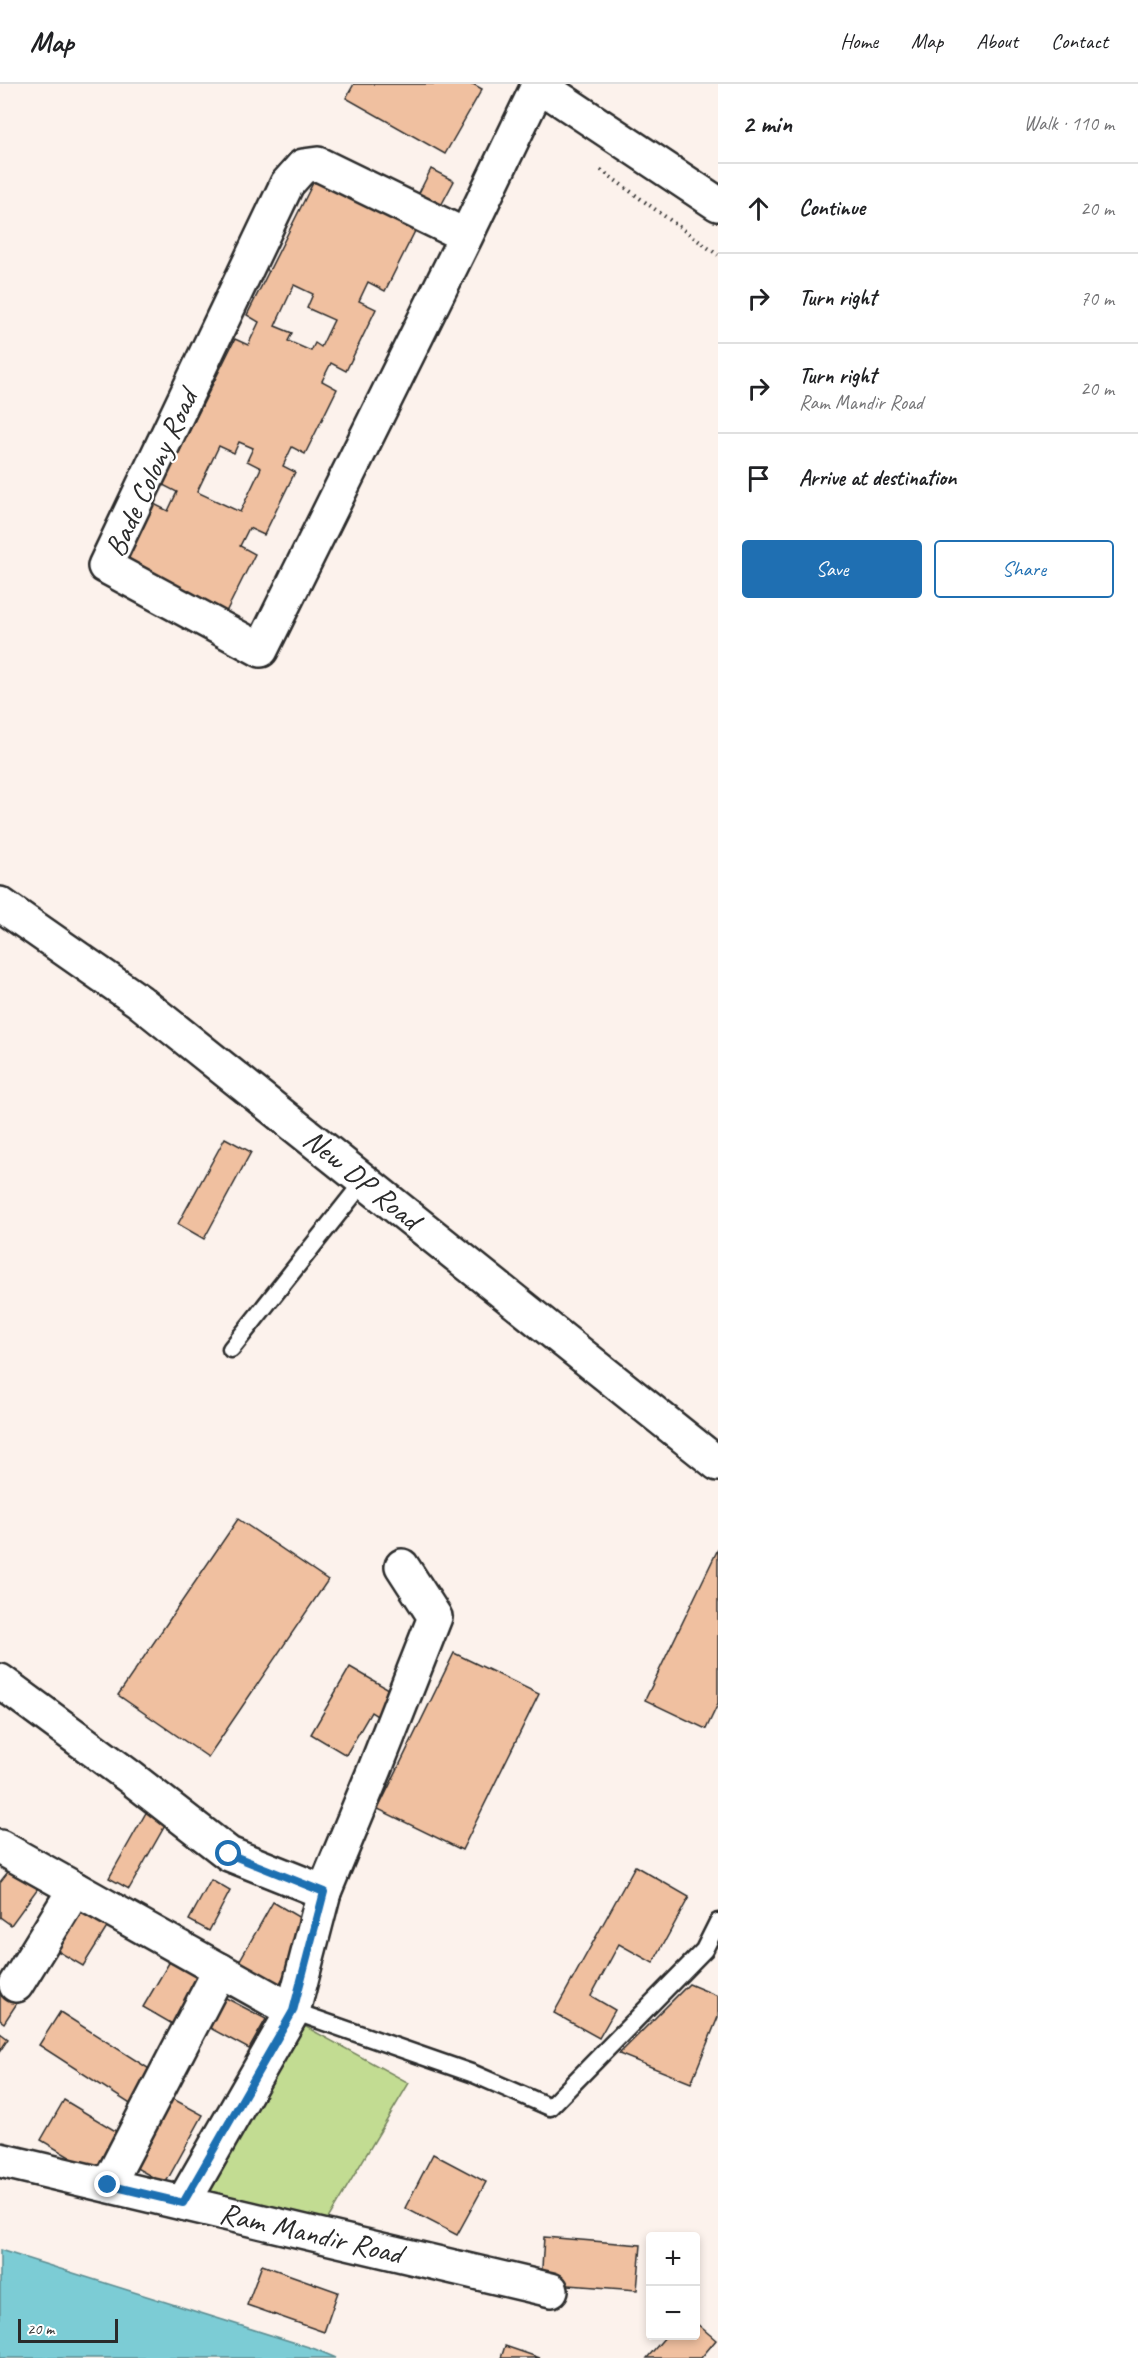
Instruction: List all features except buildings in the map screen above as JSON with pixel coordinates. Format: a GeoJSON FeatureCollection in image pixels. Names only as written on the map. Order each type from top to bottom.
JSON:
{"type":"FeatureCollection","features":[{"type":"Feature","properties":{"kind":"street"},"geometry":{"type":"LineString","coordinates":[[547,86],[718,204]]}},
{"type":"Feature","properties":{"kind":"street","name":"Bade Colony Road"},"geometry":{"type":"LineString","coordinates":[[466,236],[318,164],[303,166],[287,184],[105,566],[261,650],[466,236],[547,86]]}},
{"type":"Feature","properties":{"kind":"street","name":"New DP Road"},"geometry":{"type":"LineString","coordinates":[[0,904],[139,1001],[718,1464]]}},
{"type":"Feature","properties":{"kind":"street"},"geometry":{"type":"LineString","coordinates":[[183,2203],[293,2011],[324,1892],[435,1617],[402,1566]]}},
{"type":"Feature","properties":{"kind":"street"},"geometry":{"type":"LineString","coordinates":[[0,1681],[229,1854],[324,1892]]}},
{"type":"Feature","properties":{"kind":"street"},"geometry":{"type":"LineString","coordinates":[[0,1848],[293,2011]]}},
{"type":"Feature","properties":{"kind":"street"},"geometry":{"type":"LineString","coordinates":[[16,1985],[75,1889]]}},
{"type":"Feature","properties":{"kind":"street"},"geometry":{"type":"LineString","coordinates":[[108,2185],[220,1970]]}},
{"type":"Feature","properties":{"kind":"street","name":"Ram Mandir Road"},"geometry":{"type":"LineString","coordinates":[[0,2160],[551,2290]]}},
{"type":"Feature","properties":{"kind":"lane"},"geometry":{"type":"LineString","coordinates":[[231,1349],[364,1181]]}},
{"type":"Feature","properties":{"kind":"lane"},"geometry":{"type":"LineString","coordinates":[[293,2011],[474,2074],[550,2106],[704,1950],[718,1922]]}},
{"type":"Feature","properties":{"kind":"path"},"geometry":{"type":"LineString","coordinates":[[592,164],[718,255]]}},
{"type":"Feature","properties":{"kind":"green space"},"geometry":{"type":"Polygon","coordinates":[[[297,2022],[409,2083],[322,2229],[194,2200],[297,2022]]]}},
{"type":"Feature","properties":{"kind":"water"},"geometry":{"type":"Polygon","coordinates":[[[0,2250],[315,2349],[336,2358],[0,2358],[0,2250]]]}},
{"type":"Feature","properties":{"kind":"route"},"geometry":{"type":"LineString","coordinates":[[108,2185],[183,2203],[293,2011],[324,1892],[229,1854]]}}]}
